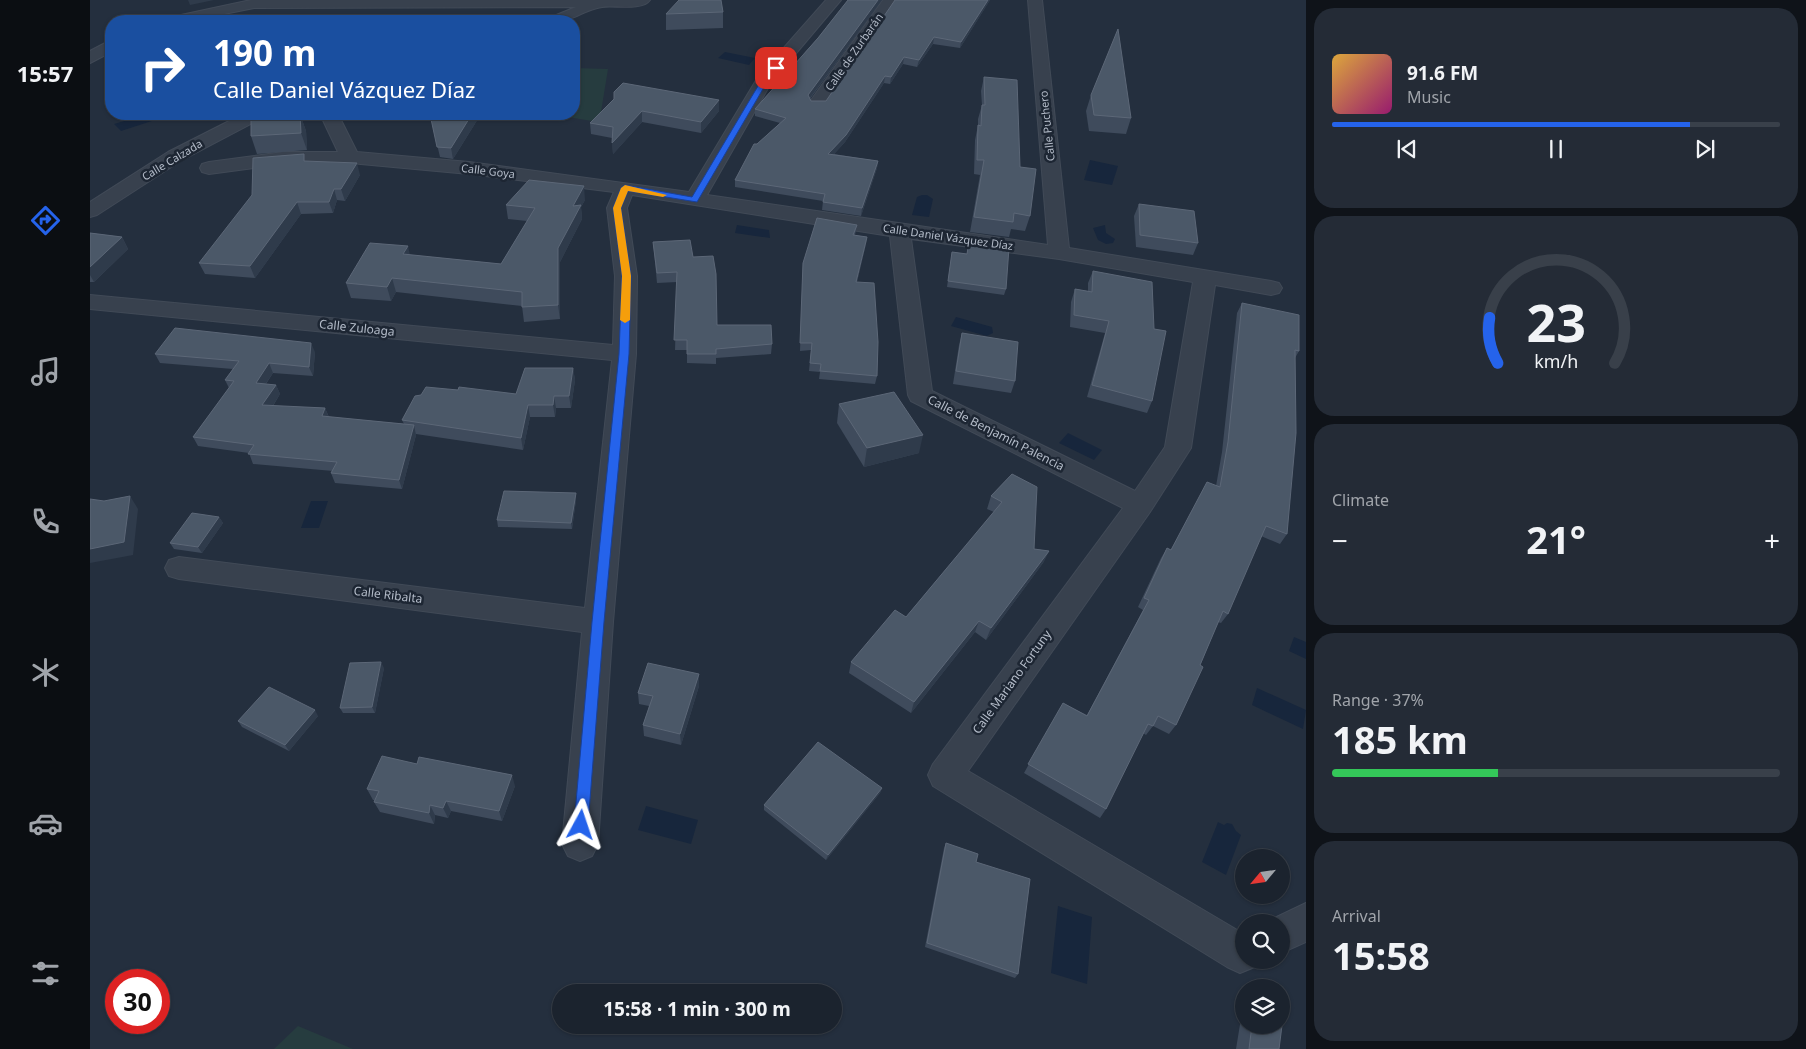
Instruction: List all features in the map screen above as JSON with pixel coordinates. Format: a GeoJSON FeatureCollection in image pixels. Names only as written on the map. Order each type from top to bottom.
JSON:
{"type":"FeatureCollection","features":[{"type":"Feature","properties":{"kind":"street"},"geometry":{"type":"LineString","coordinates":[[196,15],[254,4],[338,1],[617,3],[643,0]]}},
{"type":"Feature","properties":{"kind":"street"},"geometry":{"type":"LineString","coordinates":[[694,200],[764,81],[834,0]]}},
{"type":"Feature","properties":{"kind":"street","name":"Calle de Zurbarán"},"geometry":{"type":"LineString","coordinates":[[818,103],[890,0]]}},
{"type":"Feature","properties":{"kind":"street","name":"Calle Puchero"},"geometry":{"type":"LineString","coordinates":[[1035,0],[1059,253]]}},
{"type":"Feature","properties":{"kind":"street"},"geometry":{"type":"LineString","coordinates":[[332,15],[338,1]]}},
{"type":"Feature","properties":{"kind":"street"},"geometry":{"type":"LineString","coordinates":[[569,15],[600,2]]}},
{"type":"Feature","properties":{"kind":"street"},"geometry":{"type":"LineString","coordinates":[[94,37],[105,36]]}},
{"type":"Feature","properties":{"kind":"street"},"geometry":{"type":"LineString","coordinates":[[90,58],[105,49]]}},
{"type":"Feature","properties":{"kind":"street","name":"Calle Calzada"},"geometry":{"type":"LineString","coordinates":[[90,211],[175,156],[244,120]]}},
{"type":"Feature","properties":{"kind":"street"},"geometry":{"type":"LineString","coordinates":[[333,120],[350,157]]}},
{"type":"Feature","properties":{"kind":"street","name":"Calle Goya"},"geometry":{"type":"LineString","coordinates":[[208,168],[284,158],[350,157],[469,168],[625,188]]}},
{"type":"Feature","properties":{"kind":"street"},"geometry":{"type":"LineString","coordinates":[[580,844],[598,622],[624,354],[626,276],[617,208],[625,188]]}},
{"type":"Feature","properties":{"kind":"street","name":"Calle Daniel Vázquez Díaz"},"geometry":{"type":"LineString","coordinates":[[625,188],[900,231],[1059,253],[1271,288]]}},
{"type":"Feature","properties":{"kind":"street","name":"Calle de Benjamín Palencia"},"geometry":{"type":"LineString","coordinates":[[900,231],[920,395],[1140,505]]}},
{"type":"Feature","properties":{"kind":"street","name":"Calle Mariano Fortuny"},"geometry":{"type":"LineString","coordinates":[[1205,277],[1178,448],[1140,505],[946,774],[1235,950]]}},
{"type":"Feature","properties":{"kind":"street","name":"Calle Zuloaga"},"geometry":{"type":"LineString","coordinates":[[90,302],[624,354]]}},
{"type":"Feature","properties":{"kind":"street","name":"Calle Ribalta"},"geometry":{"type":"LineString","coordinates":[[179,568],[598,622]]}},
{"type":"Feature","properties":{"kind":"street"},"geometry":{"type":"LineString","coordinates":[[1290,930],[1306,922]]}},
{"type":"Feature","properties":{"kind":"green space"},"geometry":{"type":"Polygon","coordinates":[[[580,68],[608,69],[601,112],[592,121],[580,119],[580,68]]]}},
{"type":"Feature","properties":{"kind":"green space"},"geometry":{"type":"Polygon","coordinates":[[[298,1026],[353,1049],[274,1049],[298,1026]]]}},
{"type":"Feature","properties":{"kind":"water"},"geometry":{"type":"Polygon","coordinates":[[[725,52],[755,58],[749,65],[718,58],[725,52]]]}},
{"type":"Feature","properties":{"kind":"water"},"geometry":{"type":"Polygon","coordinates":[[[128,120],[155,120],[121,131],[114,124],[128,120]]]}},
{"type":"Feature","properties":{"kind":"water"},"geometry":{"type":"Polygon","coordinates":[[[1090,160],[1118,166],[1112,185],[1084,180],[1090,160]]]}},
{"type":"Feature","properties":{"kind":"water"},"geometry":{"type":"Polygon","coordinates":[[[927,195],[933,199],[929,217],[912,215],[917,197],[927,195]]]}},
{"type":"Feature","properties":{"kind":"water"},"geometry":{"type":"Polygon","coordinates":[[[737,225],[769,230],[770,238],[735,233],[737,225]]]}},
{"type":"Feature","properties":{"kind":"water"},"geometry":{"type":"Polygon","coordinates":[[[1105,225],[1106,233],[1115,239],[1113,243],[1106,244],[1098,240],[1093,228],[1105,225]]]}},
{"type":"Feature","properties":{"kind":"water"},"geometry":{"type":"Polygon","coordinates":[[[956,317],[992,327],[993,333],[987,336],[951,326],[956,317]]]}},
{"type":"Feature","properties":{"kind":"water"},"geometry":{"type":"Polygon","coordinates":[[[1068,433],[1102,450],[1094,460],[1059,443],[1068,433]]]}},
{"type":"Feature","properties":{"kind":"water"},"geometry":{"type":"Polygon","coordinates":[[[311,501],[328,501],[319,528],[301,528],[311,501]]]}},
{"type":"Feature","properties":{"kind":"water"},"geometry":{"type":"Polygon","coordinates":[[[1294,637],[1306,642],[1306,659],[1289,651],[1294,637]]]}},
{"type":"Feature","properties":{"kind":"water"},"geometry":{"type":"Polygon","coordinates":[[[1257,688],[1306,710],[1303,729],[1252,705],[1257,688]]]}},
{"type":"Feature","properties":{"kind":"water"},"geometry":{"type":"Polygon","coordinates":[[[646,806],[698,820],[691,844],[638,830],[646,806]]]}},
{"type":"Feature","properties":{"kind":"water"},"geometry":{"type":"Polygon","coordinates":[[[1218,822],[1224,825],[1227,823],[1232,824],[1241,835],[1226,875],[1202,862],[1218,822]]]}},
{"type":"Feature","properties":{"kind":"water"},"geometry":{"type":"Polygon","coordinates":[[[1058,906],[1092,917],[1087,984],[1051,973],[1058,906]]]}},
{"type":"Feature","properties":{"kind":"building"},"geometry":{"type":"Polygon","coordinates":[[[679,0],[721,0],[723,12],[666,14],[679,0]]]}},
{"type":"Feature","properties":{"kind":"building"},"geometry":{"type":"Polygon","coordinates":[[[848,0],[878,0],[808,95],[811,101],[826,101],[895,0],[988,0],[961,42],[934,37],[919,60],[904,57],[891,77],[885,76],[846,135],[828,154],[878,161],[862,208],[823,202],[825,194],[735,180],[754,144],[757,144],[786,118],[755,109],[818,38],[848,0]]]}},
{"type":"Feature","properties":{"kind":"building"},"geometry":{"type":"Polygon","coordinates":[[[1118,29],[1131,118],[1094,115],[1091,95],[1118,29]]]}},
{"type":"Feature","properties":{"kind":"building"},"geometry":{"type":"Polygon","coordinates":[[[984,77],[1017,80],[1020,167],[1036,169],[1030,216],[1014,213],[1013,222],[974,217],[984,160],[977,160],[978,125],[981,126],[982,105],[985,105],[984,77]]]}},
{"type":"Feature","properties":{"kind":"building"},"geometry":{"type":"Polygon","coordinates":[[[623,83],[719,100],[701,122],[642,111],[612,143],[613,127],[590,123],[614,99],[614,92],[623,83]]]}},
{"type":"Feature","properties":{"kind":"building"},"geometry":{"type":"Polygon","coordinates":[[[251,120],[300,120],[301,133],[251,136],[251,120]]]}},
{"type":"Feature","properties":{"kind":"building"},"geometry":{"type":"Polygon","coordinates":[[[431,120],[468,120],[451,148],[437,147],[431,120]]]}},
{"type":"Feature","properties":{"kind":"building"},"geometry":{"type":"Polygon","coordinates":[[[304,154],[304,161],[357,163],[341,189],[334,189],[329,202],[297,202],[250,266],[199,263],[252,195],[253,158],[304,154]]]}},
{"type":"Feature","properties":{"kind":"building"},"geometry":{"type":"Polygon","coordinates":[[[529,180],[584,186],[573,206],[581,205],[558,248],[558,305],[522,307],[522,292],[392,278],[387,287],[346,283],[370,243],[408,246],[403,254],[501,264],[535,208],[506,205],[529,180]]]}},
{"type":"Feature","properties":{"kind":"building"},"geometry":{"type":"Polygon","coordinates":[[[1139,204],[1194,211],[1198,243],[1140,235],[1139,204]]]}},
{"type":"Feature","properties":{"kind":"building"},"geometry":{"type":"Polygon","coordinates":[[[817,218],[857,225],[853,235],[867,237],[856,282],[874,283],[878,342],[877,376],[820,371],[821,364],[810,363],[812,343],[800,343],[803,263],[817,218]]]}},
{"type":"Feature","properties":{"kind":"building"},"geometry":{"type":"Polygon","coordinates":[[[90,233],[122,237],[90,267],[90,233]]]}},
{"type":"Feature","properties":{"kind":"building"},"geometry":{"type":"Polygon","coordinates":[[[690,240],[693,257],[713,256],[716,274],[717,325],[771,325],[772,344],[716,349],[716,354],[687,354],[687,340],[674,340],[677,272],[657,273],[653,242],[690,240]]]}},
{"type":"Feature","properties":{"kind":"building"},"geometry":{"type":"Polygon","coordinates":[[[969,242],[1009,248],[1006,289],[948,281],[952,252],[967,254],[969,242]]]}},
{"type":"Feature","properties":{"kind":"building"},"geometry":{"type":"Polygon","coordinates":[[[1093,271],[1152,282],[1154,329],[1166,331],[1152,401],[1092,385],[1109,321],[1074,315],[1075,289],[1092,292],[1093,271]]]}},
{"type":"Feature","properties":{"kind":"building"},"geometry":{"type":"Polygon","coordinates":[[[1242,303],[1299,315],[1299,351],[1295,350],[1296,433],[1287,534],[1266,526],[1228,614],[1223,611],[1200,665],[1203,667],[1176,725],[1158,716],[1153,726],[1148,724],[1106,809],[1028,764],[1063,703],[1087,716],[1149,600],[1144,598],[1167,548],[1171,550],[1207,482],[1220,487],[1228,442],[1242,303]]]}},
{"type":"Feature","properties":{"kind":"building"},"geometry":{"type":"Polygon","coordinates":[[[175,328],[311,343],[309,367],[269,363],[256,383],[276,385],[262,405],[325,408],[322,416],[414,425],[399,480],[331,473],[337,462],[248,454],[254,445],[193,437],[234,381],[225,380],[239,361],[155,354],[175,328]]]}},
{"type":"Feature","properties":{"kind":"building"},"geometry":{"type":"Polygon","coordinates":[[[962,333],[1018,342],[1015,381],[956,371],[962,333]]]}},
{"type":"Feature","properties":{"kind":"building"},"geometry":{"type":"Polygon","coordinates":[[[525,368],[573,368],[569,396],[554,396],[553,405],[528,405],[521,438],[402,420],[415,396],[421,395],[426,387],[458,390],[459,387],[516,394],[525,368]]]}},
{"type":"Feature","properties":{"kind":"building"},"geometry":{"type":"Polygon","coordinates":[[[894,392],[923,435],[867,448],[839,404],[894,392]]]}},
{"type":"Feature","properties":{"kind":"building"},"geometry":{"type":"Polygon","coordinates":[[[1012,474],[1037,487],[1034,549],[1049,551],[991,628],[979,621],[914,702],[851,662],[895,610],[906,617],[1002,502],[991,496],[1012,474]]]}},
{"type":"Feature","properties":{"kind":"building"},"geometry":{"type":"Polygon","coordinates":[[[504,491],[576,493],[571,523],[497,520],[504,491]]]}},
{"type":"Feature","properties":{"kind":"building"},"geometry":{"type":"Polygon","coordinates":[[[130,496],[124,542],[90,549],[90,499],[104,501],[130,496]]]}},
{"type":"Feature","properties":{"kind":"building"},"geometry":{"type":"Polygon","coordinates":[[[192,513],[219,517],[198,547],[170,543],[192,513]]]}},
{"type":"Feature","properties":{"kind":"building"},"geometry":{"type":"Polygon","coordinates":[[[381,662],[372,707],[340,708],[350,663],[381,662]]]}},
{"type":"Feature","properties":{"kind":"building"},"geometry":{"type":"Polygon","coordinates":[[[648,663],[699,674],[680,734],[643,725],[653,696],[638,693],[648,663]]]}},
{"type":"Feature","properties":{"kind":"building"},"geometry":{"type":"Polygon","coordinates":[[[269,687],[315,710],[285,745],[238,721],[269,687]]]}},
{"type":"Feature","properties":{"kind":"building"},"geometry":{"type":"Polygon","coordinates":[[[818,742],[882,788],[828,855],[764,805],[818,742]]]}},
{"type":"Feature","properties":{"kind":"building"},"geometry":{"type":"Polygon","coordinates":[[[382,756],[417,764],[419,757],[512,775],[499,811],[446,801],[443,808],[430,805],[429,813],[374,802],[379,791],[367,789],[382,756]]]}},
{"type":"Feature","properties":{"kind":"building"},"geometry":{"type":"Polygon","coordinates":[[[946,843],[978,854],[976,862],[1030,879],[1018,974],[927,943],[946,843]]]}},
{"type":"Feature","properties":{"kind":"building"},"geometry":{"type":"Polygon","coordinates":[[[1251,1034],[1281,1034],[1279,1049],[1249,1049],[1251,1034]]]}},
{"type":"Feature","properties":{"kind":"slow traffic"},"geometry":{"type":"LineString","coordinates":[[625,320],[626,276],[617,208],[625,188],[663,195]]}},
{"type":"Feature","properties":{"kind":"route"},"geometry":{"type":"LineString","coordinates":[[581,825],[598,622],[624,354],[626,276],[617,208],[625,188],[694,200],[764,81],[776,68]]}}]}
